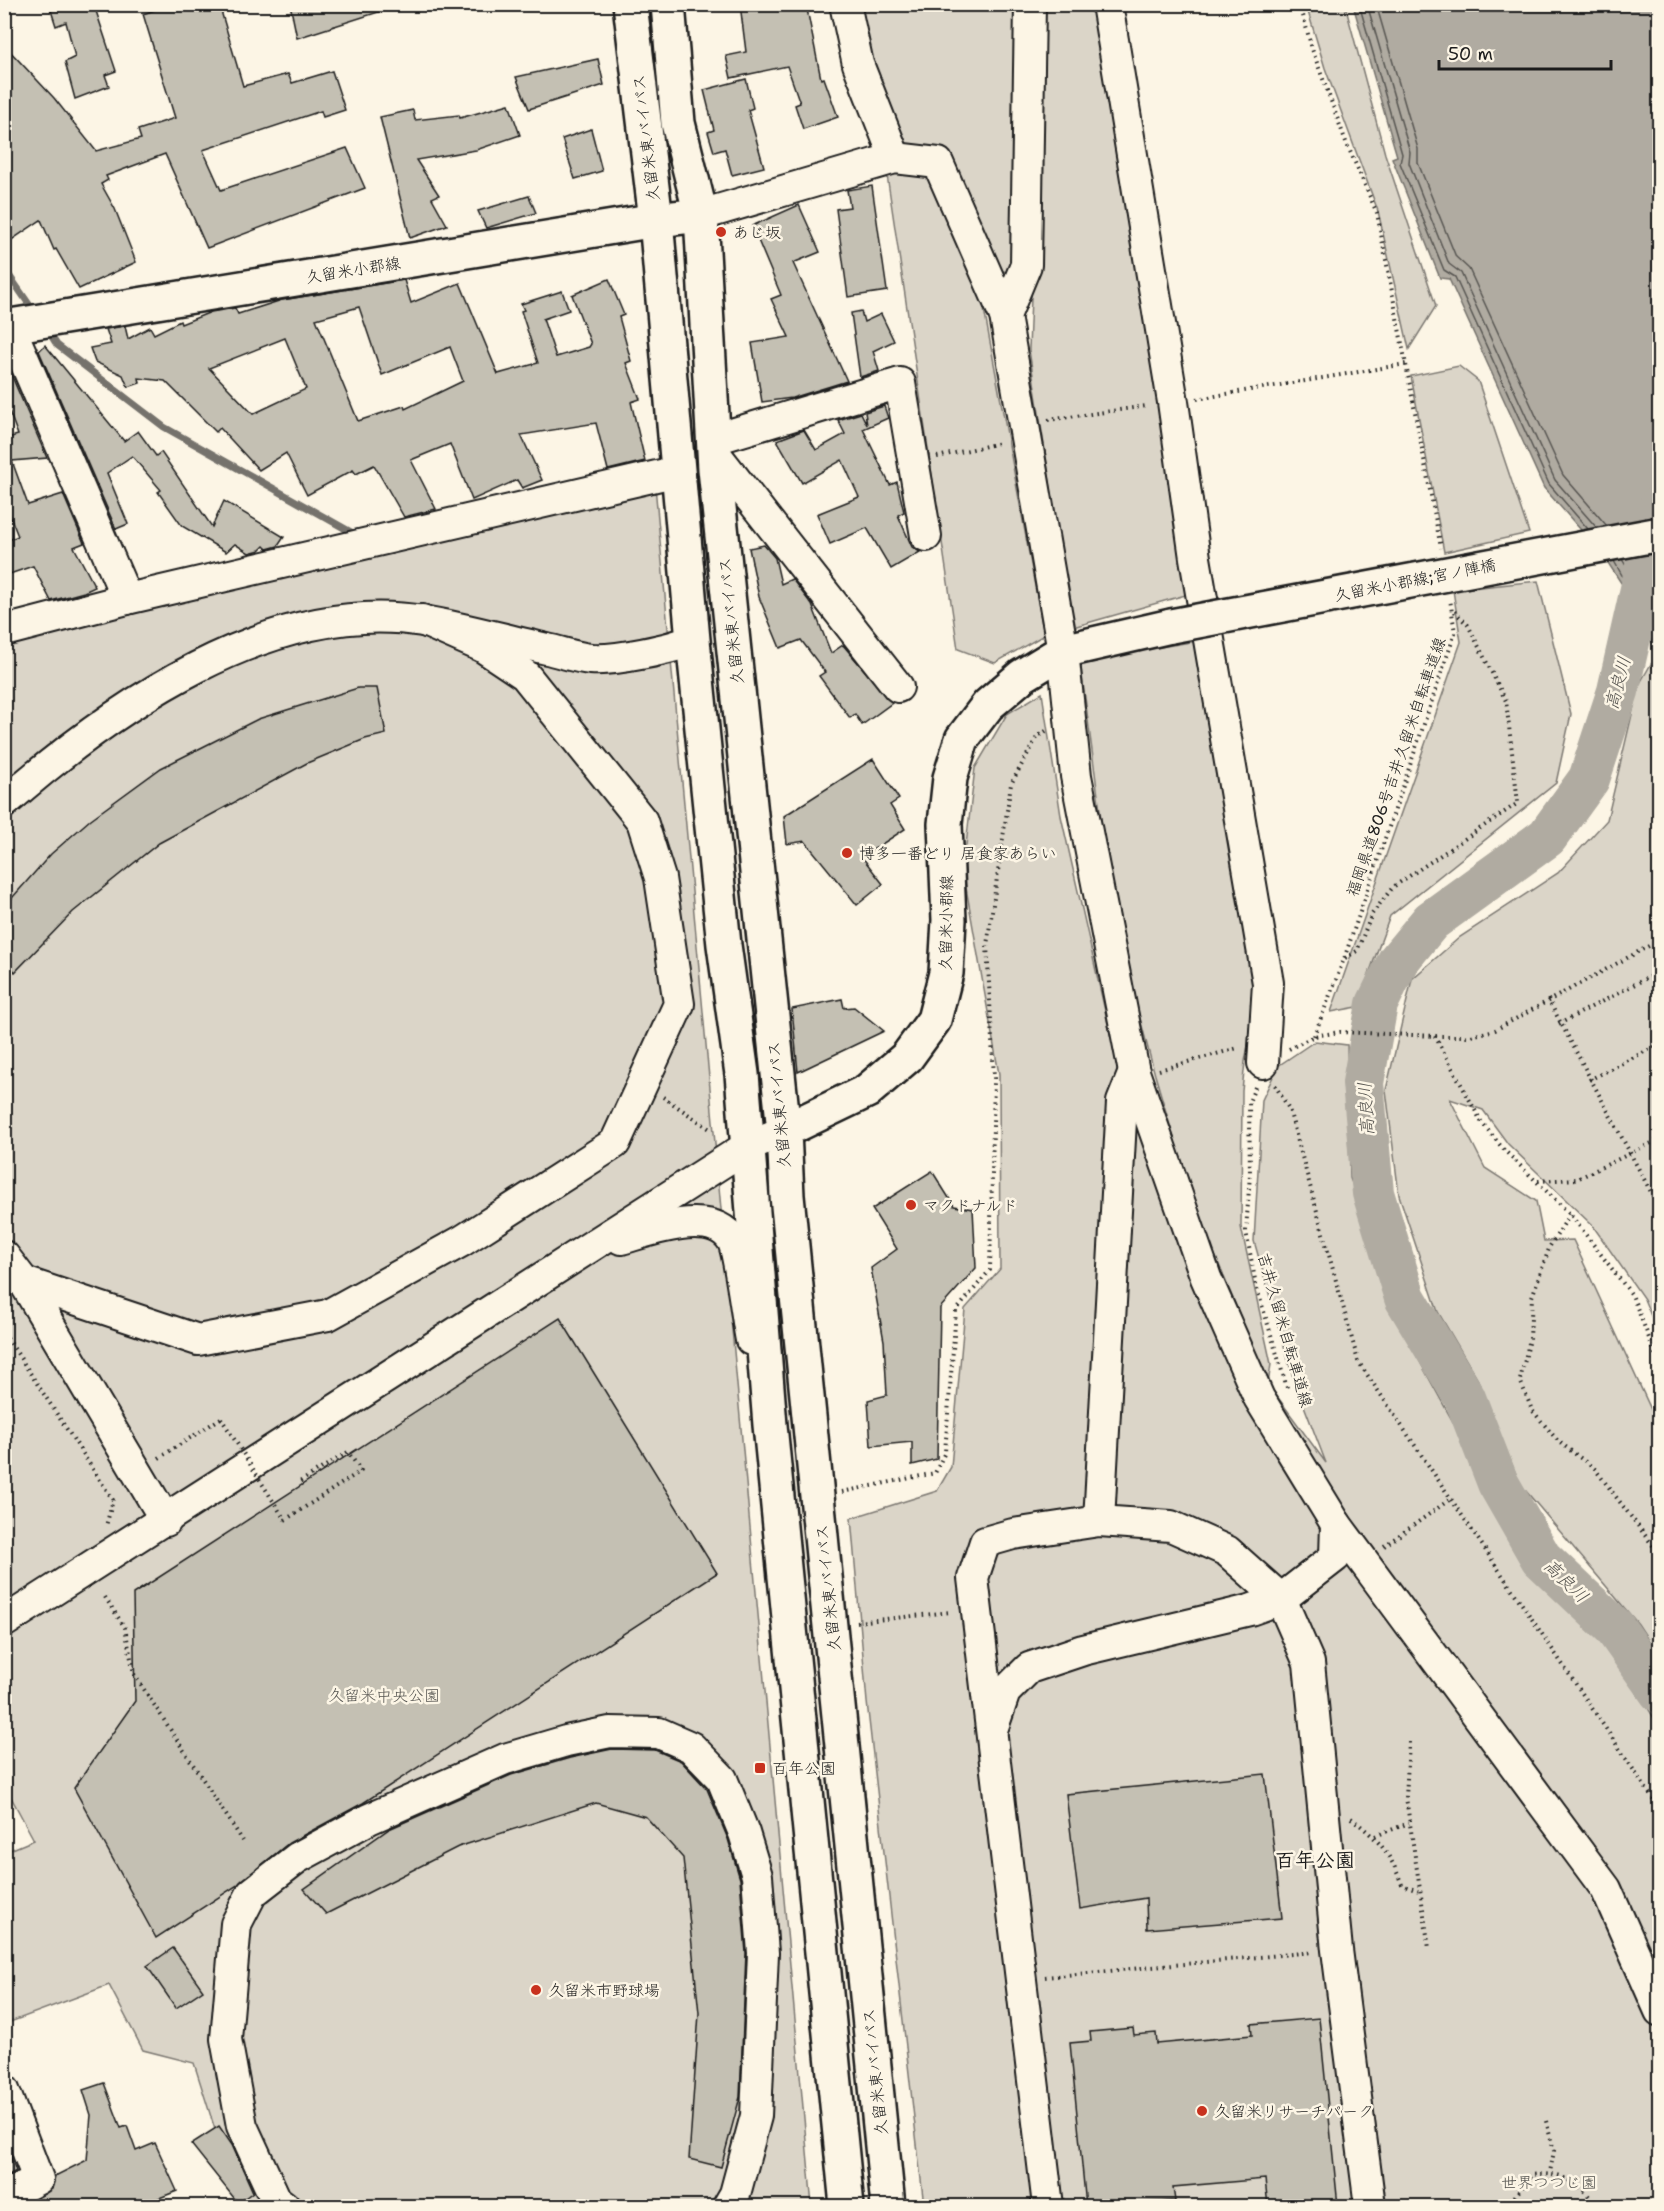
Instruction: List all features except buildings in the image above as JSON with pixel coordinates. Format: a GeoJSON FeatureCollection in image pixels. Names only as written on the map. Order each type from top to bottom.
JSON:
{"type":"FeatureCollection","features":[{"type":"Feature","properties":{"kind":"main road","name":"久留米東バイパス"},"geometry":{"type":"LineString","coordinates":[[630,4],[656,220],[693,640],[748,1146],[770,1425],[846,2206]]}},
{"type":"Feature","properties":{"kind":"main road","name":"久留米東バイパス"},"geometry":{"type":"LineString","coordinates":[[668,4],[678,123],[701,215],[716,480],[784,1131],[787,1196],[819,1497],[888,2206]]}},
{"type":"Feature","properties":{"kind":"main road","name":"久留米小郡線"},"geometry":{"type":"LineString","coordinates":[[7,327],[656,220],[701,215]]}},
{"type":"Feature","properties":{"kind":"main road","name":"久留米小郡線;宮ノ陣橋"},"geometry":{"type":"LineString","coordinates":[[1171,626],[1659,534]]}},
{"type":"Feature","properties":{"kind":"main road","name":"久留米小郡線"},"geometry":{"type":"LineString","coordinates":[[784,1131],[867,1091],[907,1057],[934,1020],[946,973],[949,920],[945,824],[950,778],[962,739],[988,705],[1022,676],[1077,647],[1171,626]]}},
{"type":"Feature","properties":{"kind":"street"},"geometry":{"type":"LineString","coordinates":[[846,4],[858,64],[895,158]]}},
{"type":"Feature","properties":{"kind":"street"},"geometry":{"type":"LineString","coordinates":[[1005,316],[1026,265],[1030,4]]}},
{"type":"Feature","properties":{"kind":"street"},"geometry":{"type":"LineString","coordinates":[[1107,4],[1173,402],[1195,558],[1268,983],[1254,1055]]}},
{"type":"Feature","properties":{"kind":"street"},"geometry":{"type":"LineString","coordinates":[[701,215],[895,158],[938,163],[1005,316],[1024,430],[1077,647],[1069,715],[1076,776],[1134,1074],[1206,1278],[1259,1398],[1336,1524],[1606,1889],[1659,2011]]}},
{"type":"Feature","properties":{"kind":"street"},"geometry":{"type":"LineString","coordinates":[[7,327],[128,599]]}},
{"type":"Feature","properties":{"kind":"street"},"geometry":{"type":"LineString","coordinates":[[715,439],[900,383],[926,536]]}},
{"type":"Feature","properties":{"kind":"street"},"geometry":{"type":"LineString","coordinates":[[711,403],[717,456],[898,687]]}},
{"type":"Feature","properties":{"kind":"street"},"geometry":{"type":"LineString","coordinates":[[4,631],[128,599],[678,471]]}},
{"type":"Feature","properties":{"kind":"street"},"geometry":{"type":"LineString","coordinates":[[4,803],[94,730],[185,672],[291,628],[357,617],[422,620],[592,659],[673,648],[693,640]]}},
{"type":"Feature","properties":{"kind":"street"},"geometry":{"type":"LineString","coordinates":[[24,1282],[198,1340],[328,1315],[462,1241],[615,1143],[679,1004],[660,878],[642,821],[525,675],[483,647],[422,620]]}},
{"type":"Feature","properties":{"kind":"street"},"geometry":{"type":"LineString","coordinates":[[1099,1521],[1122,1102],[1134,1074]]}},
{"type":"Feature","properties":{"kind":"street"},"geometry":{"type":"LineString","coordinates":[[4,1622],[166,1521],[748,1146],[784,1131]]}},
{"type":"Feature","properties":{"kind":"street"},"geometry":{"type":"LineString","coordinates":[[591,1248],[687,1222],[718,1226],[733,1241],[770,1425]]}},
{"type":"Feature","properties":{"kind":"street"},"geometry":{"type":"LineString","coordinates":[[4,1256],[24,1282],[166,1521]]}},
{"type":"Feature","properties":{"kind":"street"},"geometry":{"type":"LineString","coordinates":[[1048,2206],[990,1737],[973,1578],[984,1542],[1013,1534],[1099,1521],[1171,1526],[1227,1551],[1281,1599],[1309,1664],[1338,1950],[1370,2206]]}},
{"type":"Feature","properties":{"kind":"street"},"geometry":{"type":"LineString","coordinates":[[990,1737],[1005,1692],[1029,1668],[1083,1650],[1250,1610],[1281,1599],[1335,1557],[1336,1524]]}},
{"type":"Feature","properties":{"kind":"street"},"geometry":{"type":"LineString","coordinates":[[276,2204],[242,2126],[226,2040],[236,1924],[252,1893],[297,1858],[369,1820],[505,1760],[566,1741],[610,1732],[659,1734],[691,1747],[722,1779],[744,1833],[757,1875],[764,1953],[756,2116],[735,2194],[728,2206]]}},
{"type":"Feature","properties":{"kind":"street"},"geometry":{"type":"LineString","coordinates":[[4,2090],[38,2179],[4,2197]]}},
{"type":"Feature","properties":{"kind":"path"},"geometry":{"type":"LineString","coordinates":[[1300,4],[1312,49],[1346,142],[1377,213],[1441,551]]}},
{"type":"Feature","properties":{"kind":"path"},"geometry":{"type":"LineString","coordinates":[[1185,401],[1406,364]]}},
{"type":"Feature","properties":{"kind":"path"},"geometry":{"type":"LineString","coordinates":[[913,462],[1024,430],[1153,405]]}},
{"type":"Feature","properties":{"kind":"path","name":"福岡県道806号吉井久留米自転車道線"},"geometry":{"type":"LineString","coordinates":[[1450,597],[1455,633],[1344,959],[1314,1036],[1340,1032],[1406,1036],[1471,1036],[1495,1030],[1659,940]]}},
{"type":"Feature","properties":{"kind":"path"},"geometry":{"type":"LineString","coordinates":[[1344,959],[1357,951],[1372,914],[1393,887],[1518,803],[1506,701],[1468,625],[1452,609]]}},
{"type":"Feature","properties":{"kind":"path"},"geometry":{"type":"LineString","coordinates":[[819,1497],[935,1473],[945,1452],[956,1311],[990,1270],[994,1078],[987,945],[1011,784],[1037,737],[1069,715]]}},
{"type":"Feature","properties":{"kind":"path"},"geometry":{"type":"LineString","coordinates":[[1559,1024],[1659,971]]}},
{"type":"Feature","properties":{"kind":"path"},"geometry":{"type":"LineString","coordinates":[[1548,999],[1559,1024],[1659,1209]]}},
{"type":"Feature","properties":{"kind":"path"},"geometry":{"type":"LineString","coordinates":[[1435,1036],[1481,1121],[1504,1150],[1570,1214],[1632,1295],[1659,1366]]}},
{"type":"Feature","properties":{"kind":"path"},"geometry":{"type":"LineString","coordinates":[[1589,1080],[1659,1044]]}},
{"type":"Feature","properties":{"kind":"path"},"geometry":{"type":"LineString","coordinates":[[1134,1074],[1254,1055],[1289,1108],[1358,1361],[1659,1809]]}},
{"type":"Feature","properties":{"kind":"path","name":"吉井久留米自転車道線"},"geometry":{"type":"LineString","coordinates":[[1254,1055],[1249,1102],[1250,1174],[1246,1231],[1256,1285],[1289,1395]]}},
{"type":"Feature","properties":{"kind":"path"},"geometry":{"type":"LineString","coordinates":[[643,1083],[710,1129]]}},
{"type":"Feature","properties":{"kind":"path"},"geometry":{"type":"LineString","coordinates":[[1538,1181],[1576,1179],[1631,1155],[1659,1139]]}},
{"type":"Feature","properties":{"kind":"path"},"geometry":{"type":"LineString","coordinates":[[1570,1214],[1550,1246],[1532,1297],[1530,1340],[1520,1380],[1532,1410],[1558,1441],[1595,1469],[1659,1555]]}},
{"type":"Feature","properties":{"kind":"path"},"geometry":{"type":"LineString","coordinates":[[4,1333],[112,1500],[107,1525],[99,1530]]}},
{"type":"Feature","properties":{"kind":"path"},"geometry":{"type":"LineString","coordinates":[[154,1462],[221,1418],[285,1520],[361,1471],[348,1452],[298,1483]]}},
{"type":"Feature","properties":{"kind":"path"},"geometry":{"type":"LineString","coordinates":[[1364,1560],[1452,1498]]}},
{"type":"Feature","properties":{"kind":"path"},"geometry":{"type":"LineString","coordinates":[[105,1597],[125,1628],[134,1674],[243,1840]]}},
{"type":"Feature","properties":{"kind":"path"},"geometry":{"type":"LineString","coordinates":[[847,1623],[976,1609]]}},
{"type":"Feature","properties":{"kind":"path"},"geometry":{"type":"LineString","coordinates":[[1409,1742],[1406,1798],[1428,1948]]}},
{"type":"Feature","properties":{"kind":"path"},"geometry":{"type":"LineString","coordinates":[[1322,1796],[1374,1836],[1392,1859],[1402,1885],[1418,1891]]}},
{"type":"Feature","properties":{"kind":"path"},"geometry":{"type":"LineString","coordinates":[[1374,1836],[1409,1823]]}},
{"type":"Feature","properties":{"kind":"path"},"geometry":{"type":"LineString","coordinates":[[1019,1979],[1338,1950]]}},
{"type":"Feature","properties":{"kind":"path"},"geometry":{"type":"LineString","coordinates":[[1546,2121],[1554,2151],[1550,2172]]}},
{"type":"Feature","properties":{"kind":"path"},"geometry":{"type":"LineString","coordinates":[[1507,2206],[1532,2175],[1550,2172],[1574,2182],[1595,2206]]}},
{"type":"Feature","properties":{"kind":"green space"},"geometry":{"type":"Polygon","coordinates":[[[851,5],[1028,5],[1015,274],[999,270],[948,152],[896,143],[851,5]]]}},
{"type":"Feature","properties":{"kind":"green space"},"geometry":{"type":"Polygon","coordinates":[[[1042,5],[1096,5],[1189,594],[1073,627],[1029,350],[1042,5]]]}},
{"type":"Feature","properties":{"kind":"green space"},"geometry":{"type":"Polygon","coordinates":[[[1306,5],[1345,5],[1385,154],[1436,306],[1409,349],[1378,211],[1325,68],[1306,5]]]}},
{"type":"Feature","properties":{"kind":"green space"},"geometry":{"type":"Polygon","coordinates":[[[934,170],[979,282],[1044,635],[995,663],[958,649],[887,175],[934,170]]]}},
{"type":"Feature","properties":{"kind":"green space"},"geometry":{"type":"Polygon","coordinates":[[[1459,366],[1478,381],[1529,533],[1444,552],[1411,376],[1459,366]]]}},
{"type":"Feature","properties":{"kind":"green space","name":"久留米中央公園"},"geometry":{"type":"Polygon","coordinates":[[[655,486],[812,2206],[253,2206],[237,2199],[194,2063],[143,2050],[109,1985],[5,2024],[5,1852],[34,1840],[4,1784],[5,636],[655,486]]]}},
{"type":"Feature","properties":{"kind":"green space"},"geometry":{"type":"Polygon","coordinates":[[[1538,581],[1571,714],[1556,783],[1390,916],[1357,1007],[1331,1012],[1461,642],[1453,590],[1538,581]]]}},
{"type":"Feature","properties":{"kind":"green space"},"geometry":{"type":"Polygon","coordinates":[[[1197,641],[1260,985],[1245,1061],[1242,1091],[1241,1227],[1271,1364],[1268,1384],[1192,1199],[1155,1075],[1115,924],[1080,660],[1197,641]]]}},
{"type":"Feature","properties":{"kind":"green space"},"geometry":{"type":"Polygon","coordinates":[[[1651,664],[1660,680],[1659,1335],[1644,1299],[1593,1226],[1508,1144],[1483,1110],[1450,1099],[1485,1168],[1536,1201],[1544,1241],[1573,1240],[1659,1427],[1659,1656],[1638,1624],[1520,1484],[1478,1380],[1438,1312],[1399,1195],[1386,1090],[1412,979],[1460,937],[1558,873],[1607,820],[1639,685],[1651,664]]]}},
{"type":"Feature","properties":{"kind":"green space","name":"世界つつじ園"},"geometry":{"type":"Polygon","coordinates":[[[1042,693],[1061,816],[1110,1033],[1194,1285],[1326,1463],[1293,1377],[1254,1241],[1262,1100],[1278,1066],[1315,1041],[1347,1045],[1350,1178],[1409,1342],[1534,1569],[1608,1643],[1659,1726],[1659,2206],[924,2206],[867,1702],[851,1518],[937,1491],[951,1467],[965,1309],[1000,1269],[999,1074],[963,871],[975,768],[1007,714],[1042,693]]]}},
{"type":"Feature","properties":{"kind":"water"},"geometry":{"type":"Polygon","coordinates":[[[1353,5],[1659,5],[1659,656],[1629,595],[1603,555],[1544,488],[1449,279],[1440,278],[1392,158],[1397,156],[1353,5]]]}},
{"type":"Feature","properties":{"kind":"waterway"},"geometry":{"type":"LineString","coordinates":[[4,268],[35,313]]}},
{"type":"Feature","properties":{"kind":"waterway"},"geometry":{"type":"LineString","coordinates":[[47,329],[57,345],[164,427],[351,532]]}},
{"type":"Feature","properties":{"kind":"waterway","name":"高良川"},"geometry":{"type":"LineString","coordinates":[[1660,505],[1618,691],[1589,779],[1547,837],[1431,921],[1398,961],[1377,1004],[1363,1083],[1373,1193],[1405,1298],[1465,1398],[1498,1483],[1541,1558],[1614,1627],[1660,1692]]}},
{"type":"Feature","properties":{"kind":"place","name":"あじ坂"},"geometry":{"type":"Point","coordinates":[721,232]}},
{"type":"Feature","properties":{"kind":"place","name":"博多一番どり 居食家あらい"},"geometry":{"type":"Point","coordinates":[847,853]}},
{"type":"Feature","properties":{"kind":"place","name":"マクドナルド"},"geometry":{"type":"Point","coordinates":[911,1205]}},
{"type":"Feature","properties":{"kind":"place","name":"百年公園"},"geometry":{"type":"Point","coordinates":[760,1768]}},
{"type":"Feature","properties":{"kind":"place","name":"久留米市野球場"},"geometry":{"type":"Point","coordinates":[536,1990]}},
{"type":"Feature","properties":{"kind":"place","name":"久留米リサーチパーク"},"geometry":{"type":"Point","coordinates":[1202,2111]}},
{"type":"Feature","properties":{"kind":"district","name":"百年公園"},"geometry":{"type":"Point","coordinates":[1315,1860]}}]}
